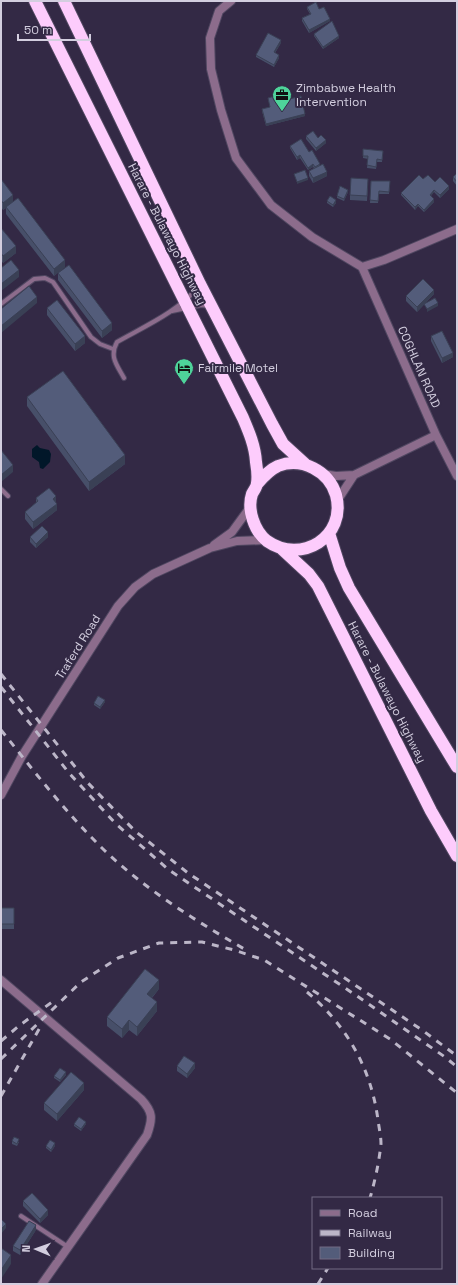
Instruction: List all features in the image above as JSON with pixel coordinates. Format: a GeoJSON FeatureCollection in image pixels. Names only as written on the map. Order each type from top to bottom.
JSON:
{"type":"FeatureCollection","features":[{"type":"Feature","properties":{"kind":"highway","name":"Harare - Bulawayo Highway"},"geometry":{"type":"LineString","coordinates":[[35,1],[243,418],[252,442],[256,461],[257,484]]}},
{"type":"Feature","properties":{"kind":"highway","name":"Harare - Bulawayo Highway"},"geometry":{"type":"LineString","coordinates":[[64,1],[200,284],[283,444],[305,464],[314,468],[330,481],[334,491],[337,501],[337,512],[329,533],[319,542],[308,548],[295,550],[282,549]]}},
{"type":"Feature","properties":{"kind":"highway","name":"Harare - Bulawayo Highway"},"geometry":{"type":"LineString","coordinates":[[305,464],[291,463],[278,466],[266,473],[257,484],[252,494],[252,519],[266,540],[282,549],[309,574],[318,586],[431,811],[457,856]]}},
{"type":"Feature","properties":{"kind":"highway","name":"Harare - Bulawayo Highway"},"geometry":{"type":"LineString","coordinates":[[329,533],[340,568],[349,588],[457,767]]}},
{"type":"Feature","properties":{"kind":"street"},"geometry":{"type":"LineString","coordinates":[[231,1],[219,11],[210,38],[211,69],[221,110],[236,158],[271,204],[312,237],[362,266],[384,260],[457,229]]}},
{"type":"Feature","properties":{"kind":"street","name":"COGHLAN ROAD"},"geometry":{"type":"LineString","coordinates":[[362,266],[436,435],[457,476]]}},
{"type":"Feature","properties":{"kind":"street"},"geometry":{"type":"LineString","coordinates":[[322,474],[336,476],[354,475],[436,435]]}},
{"type":"Feature","properties":{"kind":"street"},"geometry":{"type":"LineString","coordinates":[[337,501],[354,475]]}},
{"type":"Feature","properties":{"kind":"street","name":"Traferd Road"},"geometry":{"type":"LineString","coordinates":[[210,548],[232,532],[251,506]]}},
{"type":"Feature","properties":{"kind":"street","name":"Traferd Road"},"geometry":{"type":"LineString","coordinates":[[1,795],[22,756],[118,606],[135,587],[153,574],[210,548],[237,541],[266,540]]}},
{"type":"Feature","properties":{"kind":"street"},"geometry":{"type":"LineString","coordinates":[[1,980],[141,1099],[149,1108],[152,1121],[148,1135],[42,1284]]}},
{"type":"Feature","properties":{"kind":"lane"},"geometry":{"type":"LineString","coordinates":[[1,304],[34,279],[45,278],[52,282],[90,337],[100,344],[113,349]]}},
{"type":"Feature","properties":{"kind":"lane"},"geometry":{"type":"LineString","coordinates":[[172,311],[186,304],[200,284]]}},
{"type":"Feature","properties":{"kind":"lane"},"geometry":{"type":"LineString","coordinates":[[124,378],[113,358],[113,349],[117,342],[186,304],[201,304],[212,307]]}},
{"type":"Feature","properties":{"kind":"lane"},"geometry":{"type":"LineString","coordinates":[[1,489],[8,496]]}},
{"type":"Feature","properties":{"kind":"lane"},"geometry":{"type":"LineString","coordinates":[[21,1216],[68,1247]]}},
{"type":"Feature","properties":{"kind":"water"},"geometry":{"type":"Polygon","coordinates":[[[37,445],[40,448],[49,450],[51,454],[50,462],[43,469],[40,468],[39,462],[32,457],[32,449],[37,445]]]}},
{"type":"Feature","properties":{"kind":"building"},"geometry":{"type":"Polygon","coordinates":[[[316,2],[319,9],[324,7],[330,19],[309,30],[302,18],[311,14],[307,7],[316,2]]]}},
{"type":"Feature","properties":{"kind":"building"},"geometry":{"type":"Polygon","coordinates":[[[332,21],[339,36],[323,47],[314,34],[332,21]]]}},
{"type":"Feature","properties":{"kind":"building"},"geometry":{"type":"Polygon","coordinates":[[[268,33],[281,40],[274,52],[279,55],[274,65],[256,55],[268,33]]]}},
{"type":"Feature","properties":{"kind":"building"},"geometry":{"type":"Polygon","coordinates":[[[285,93],[286,100],[301,96],[305,114],[266,124],[262,109],[270,107],[268,98],[285,93]]]}},
{"type":"Feature","properties":{"kind":"building"},"geometry":{"type":"Polygon","coordinates":[[[313,131],[318,138],[321,135],[326,140],[316,148],[306,136],[313,131]]]}},
{"type":"Feature","properties":{"kind":"building"},"geometry":{"type":"Polygon","coordinates":[[[301,139],[309,152],[312,150],[320,164],[315,167],[313,164],[308,168],[300,155],[297,157],[290,146],[301,139]]]}},
{"type":"Feature","properties":{"kind":"building"},"geometry":{"type":"Polygon","coordinates":[[[363,149],[383,151],[382,160],[377,159],[376,167],[367,165],[368,156],[363,156],[363,149]]]}},
{"type":"Feature","properties":{"kind":"building"},"geometry":{"type":"Polygon","coordinates":[[[323,164],[327,172],[313,178],[309,171],[323,164]]]}},
{"type":"Feature","properties":{"kind":"building"},"geometry":{"type":"Polygon","coordinates":[[[305,170],[308,178],[297,182],[294,174],[305,170]]]}},
{"type":"Feature","properties":{"kind":"building"},"geometry":{"type":"Polygon","coordinates":[[[457,173],[457,182],[453,177],[457,173]]]}},
{"type":"Feature","properties":{"kind":"building"},"geometry":{"type":"Polygon","coordinates":[[[419,175],[423,179],[428,175],[435,182],[440,177],[449,186],[440,195],[434,190],[430,195],[434,199],[424,210],[418,204],[415,207],[401,193],[419,175]]]}},
{"type":"Feature","properties":{"kind":"building"},"geometry":{"type":"Polygon","coordinates":[[[351,178],[368,179],[367,196],[350,195],[351,178]]]}},
{"type":"Feature","properties":{"kind":"building"},"geometry":{"type":"Polygon","coordinates":[[[1,179],[13,195],[3,203],[1,200],[1,179]]]}},
{"type":"Feature","properties":{"kind":"building"},"geometry":{"type":"Polygon","coordinates":[[[371,181],[390,181],[389,192],[379,191],[378,201],[370,200],[371,181]]]}},
{"type":"Feature","properties":{"kind":"building"},"geometry":{"type":"Polygon","coordinates":[[[340,186],[348,190],[344,199],[337,196],[340,186]]]}},
{"type":"Feature","properties":{"kind":"building"},"geometry":{"type":"Polygon","coordinates":[[[330,196],[336,200],[333,205],[327,201],[330,196]]]}},
{"type":"Feature","properties":{"kind":"building"},"geometry":{"type":"Polygon","coordinates":[[[18,198],[65,260],[54,269],[6,207],[18,198]]]}},
{"type":"Feature","properties":{"kind":"building"},"geometry":{"type":"Polygon","coordinates":[[[1,228],[16,246],[3,256],[1,253],[1,228]]]}},
{"type":"Feature","properties":{"kind":"building"},"geometry":{"type":"Polygon","coordinates":[[[11,260],[19,270],[1,284],[1,268],[11,260]]]}},
{"type":"Feature","properties":{"kind":"building"},"geometry":{"type":"Polygon","coordinates":[[[69,265],[112,323],[102,331],[58,273],[69,265]]]}},
{"type":"Feature","properties":{"kind":"building"},"geometry":{"type":"Polygon","coordinates":[[[423,279],[434,290],[417,307],[406,296],[423,279]]]}},
{"type":"Feature","properties":{"kind":"building"},"geometry":{"type":"Polygon","coordinates":[[[29,286],[37,297],[1,326],[1,309],[29,286]]]}},
{"type":"Feature","properties":{"kind":"building"},"geometry":{"type":"Polygon","coordinates":[[[435,298],[438,303],[427,309],[424,304],[435,298]]]}},
{"type":"Feature","properties":{"kind":"building"},"geometry":{"type":"Polygon","coordinates":[[[57,300],[85,336],[75,344],[47,308],[57,300]]]}},
{"type":"Feature","properties":{"kind":"building"},"geometry":{"type":"Polygon","coordinates":[[[442,331],[453,353],[442,358],[431,336],[442,331]]]}},
{"type":"Feature","properties":{"kind":"building"},"geometry":{"type":"Polygon","coordinates":[[[63,371],[125,455],[89,482],[27,397],[63,371]]]}},
{"type":"Feature","properties":{"kind":"building"},"geometry":{"type":"Polygon","coordinates":[[[1,450],[13,465],[1,475],[1,450]]]}},
{"type":"Feature","properties":{"kind":"building"},"geometry":{"type":"Polygon","coordinates":[[[49,488],[56,496],[53,499],[57,504],[33,522],[25,512],[38,501],[36,498],[49,488]]]}},
{"type":"Feature","properties":{"kind":"building"},"geometry":{"type":"Polygon","coordinates":[[[42,526],[48,532],[36,544],[30,537],[42,526]]]}},
{"type":"Feature","properties":{"kind":"building"},"geometry":{"type":"Polygon","coordinates":[[[98,696],[105,700],[100,707],[94,703],[98,696]]]}},
{"type":"Feature","properties":{"kind":"building"},"geometry":{"type":"Polygon","coordinates":[[[1,908],[14,908],[14,924],[1,924],[1,908]]]}},
{"type":"Feature","properties":{"kind":"building"},"geometry":{"type":"Polygon","coordinates":[[[145,969],[159,980],[147,994],[157,1002],[137,1027],[129,1020],[122,1029],[107,1017],[145,969]]]}},
{"type":"Feature","properties":{"kind":"building"},"geometry":{"type":"Polygon","coordinates":[[[184,1056],[195,1063],[187,1074],[177,1066],[184,1056]]]}},
{"type":"Feature","properties":{"kind":"building"},"geometry":{"type":"Polygon","coordinates":[[[60,1068],[66,1072],[60,1080],[54,1076],[60,1068]]]}},
{"type":"Feature","properties":{"kind":"building"},"geometry":{"type":"Polygon","coordinates":[[[71,1072],[84,1083],[57,1114],[44,1103],[71,1072]]]}},
{"type":"Feature","properties":{"kind":"building"},"geometry":{"type":"Polygon","coordinates":[[[79,1117],[86,1122],[81,1129],[74,1124],[79,1117]]]}},
{"type":"Feature","properties":{"kind":"building"},"geometry":{"type":"Polygon","coordinates":[[[14,1137],[19,1139],[17,1144],[12,1141],[14,1137]]]}},
{"type":"Feature","properties":{"kind":"building"},"geometry":{"type":"Polygon","coordinates":[[[50,1140],[55,1143],[51,1150],[46,1146],[50,1140]]]}},
{"type":"Feature","properties":{"kind":"building"},"geometry":{"type":"Polygon","coordinates":[[[32,1193],[48,1210],[40,1219],[23,1201],[32,1193]]]}},
{"type":"Feature","properties":{"kind":"building"},"geometry":{"type":"Polygon","coordinates":[[[1,1219],[6,1224],[1,1229],[1,1219]]]}},
{"type":"Feature","properties":{"kind":"building"},"geometry":{"type":"Polygon","coordinates":[[[29,1221],[36,1225],[20,1250],[13,1246],[29,1221]]]}},
{"type":"Feature","properties":{"kind":"building"},"geometry":{"type":"Polygon","coordinates":[[[1,1248],[11,1255],[1,1270],[1,1248]]]}},
{"type":"Feature","properties":{"kind":"railway"},"geometry":{"type":"LineString","coordinates":[[1,674],[88,783],[135,831],[188,873],[422,1030],[457,1056]]}},
{"type":"Feature","properties":{"kind":"railway"},"geometry":{"type":"LineString","coordinates":[[1,687],[69,773],[116,824],[169,870],[357,996],[445,1057],[457,1067]]}},
{"type":"Feature","properties":{"kind":"railway"},"geometry":{"type":"LineString","coordinates":[[1,730],[51,792],[90,836],[120,865],[154,892],[246,950]]}},
{"type":"Feature","properties":{"kind":"railway"},"geometry":{"type":"LineString","coordinates":[[1,1059],[81,982],[118,958],[159,943],[202,942],[234,950],[264,960],[390,1039],[457,1093]]}},
{"type":"Feature","properties":{"kind":"railway"},"geometry":{"type":"LineString","coordinates":[[307,992],[334,1019],[345,1034],[355,1049],[370,1083],[375,1101],[381,1144],[377,1171],[370,1197]]}},
{"type":"Feature","properties":{"kind":"railway"},"geometry":{"type":"LineString","coordinates":[[1,1041],[20,1025],[55,1000]]}},
{"type":"Feature","properties":{"kind":"railway"},"geometry":{"type":"LineString","coordinates":[[1,1096],[42,1024]]}},
{"type":"Feature","properties":{"kind":"railway"},"geometry":{"type":"LineString","coordinates":[[318,1284],[327,1269]]}},
{"type":"Feature","properties":{"kind":"place","name":"Zimbabwe Health Intervention"},"geometry":{"type":"Point","coordinates":[282,112]}},
{"type":"Feature","properties":{"kind":"place","name":"Fairmile Motel"},"geometry":{"type":"Point","coordinates":[184,385]}}]}
